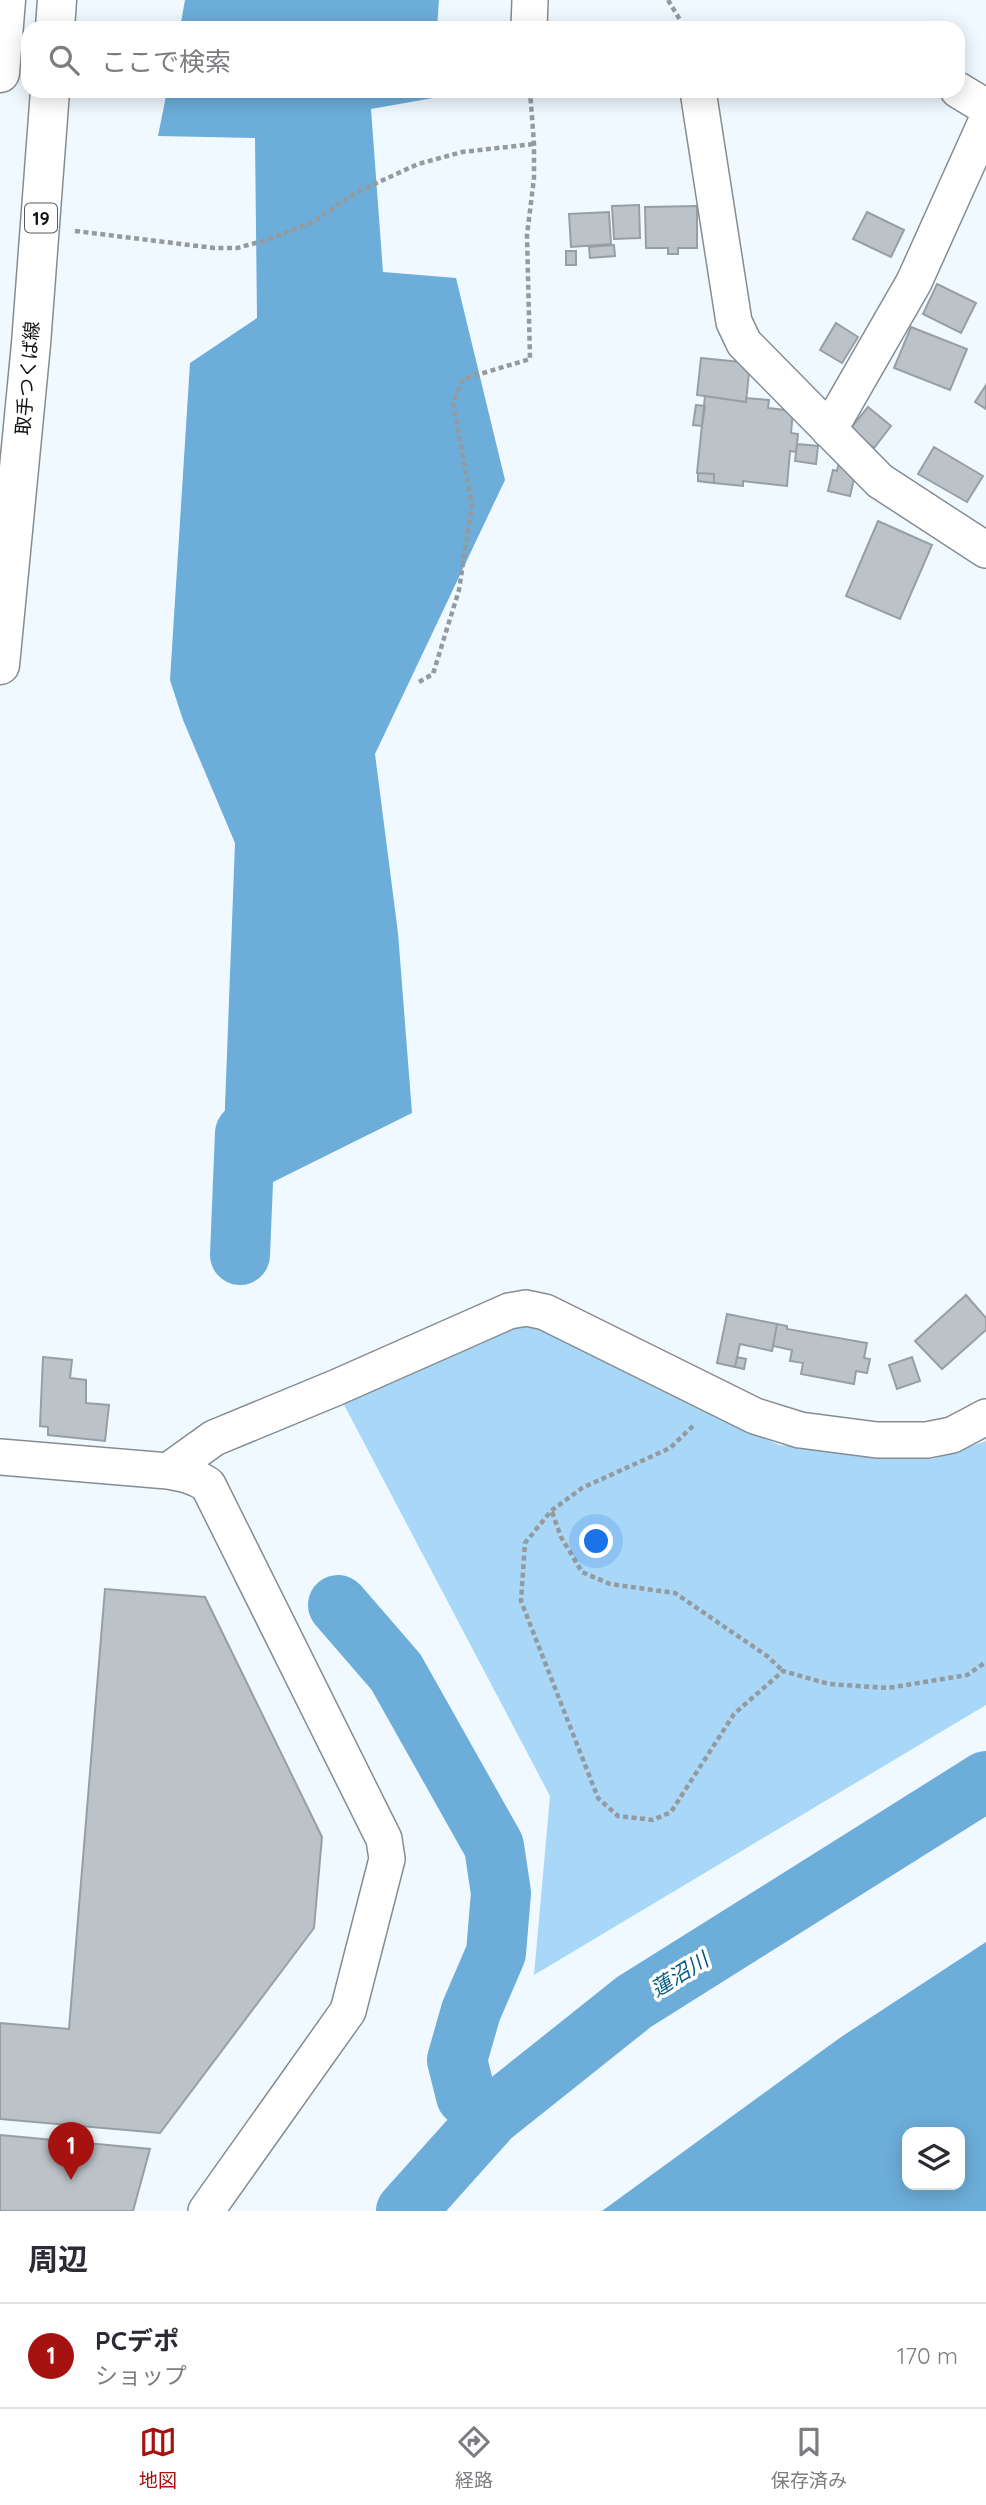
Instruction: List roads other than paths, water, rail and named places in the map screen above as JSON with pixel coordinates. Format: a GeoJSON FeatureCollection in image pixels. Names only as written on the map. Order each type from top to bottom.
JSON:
{"type":"FeatureCollection","features":[{"type":"Feature","properties":{"kind":"main road"},"geometry":{"type":"LineString","coordinates":[[0,73],[6,0]]}},
{"type":"Feature","properties":{"kind":"main road"},"geometry":{"type":"LineString","coordinates":[[56,21],[57,0]]}},
{"type":"Feature","properties":{"kind":"main road","name":"取手つくば線"},"geometry":{"type":"LineString","coordinates":[[0,665],[31,344],[49,98]]}},
{"type":"Feature","properties":{"kind":"street"},"geometry":{"type":"LineString","coordinates":[[529,21],[530,0]]}},
{"type":"Feature","properties":{"kind":"street"},"geometry":{"type":"LineString","coordinates":[[965,94],[986,107]]}},
{"type":"Feature","properties":{"kind":"street"},"geometry":{"type":"LineString","coordinates":[[699,98],[734,322],[744,343],[880,481],[986,550]]}},
{"type":"Feature","properties":{"kind":"street"},"geometry":{"type":"LineString","coordinates":[[829,430],[914,282],[986,122]]}},
{"type":"Feature","properties":{"kind":"street"},"geometry":{"type":"LineString","coordinates":[[168,1471],[214,1438],[509,1311],[526,1308],[545,1312],[755,1416],[800,1430],[877,1440],[927,1440],[952,1435],[986,1417]]}},
{"type":"Feature","properties":{"kind":"street"},"geometry":{"type":"LineString","coordinates":[[0,1457],[168,1471],[199,1478],[213,1492],[384,1839],[387,1859],[348,2011],[206,2211]]}},
{"type":"Feature","properties":{"kind":"waterway"},"geometry":{"type":"LineString","coordinates":[[240,1255],[245,1133]]}},
{"type":"Feature","properties":{"kind":"waterway"},"geometry":{"type":"LineString","coordinates":[[338,1605],[396,1672],[494,1846],[501,1893],[496,1953],[471,2011],[457,2060],[466,2096],[491,2116]]}},
{"type":"Feature","properties":{"kind":"waterway","name":"蓮沼川"},"geometry":{"type":"LineString","coordinates":[[406,2211],[491,2116],[634,2002],[986,1781]]}},
{"type":"Feature","properties":{"kind":"place","name":"PCデポ"},"geometry":{"type":"Point","coordinates":[71,2180]}}]}
